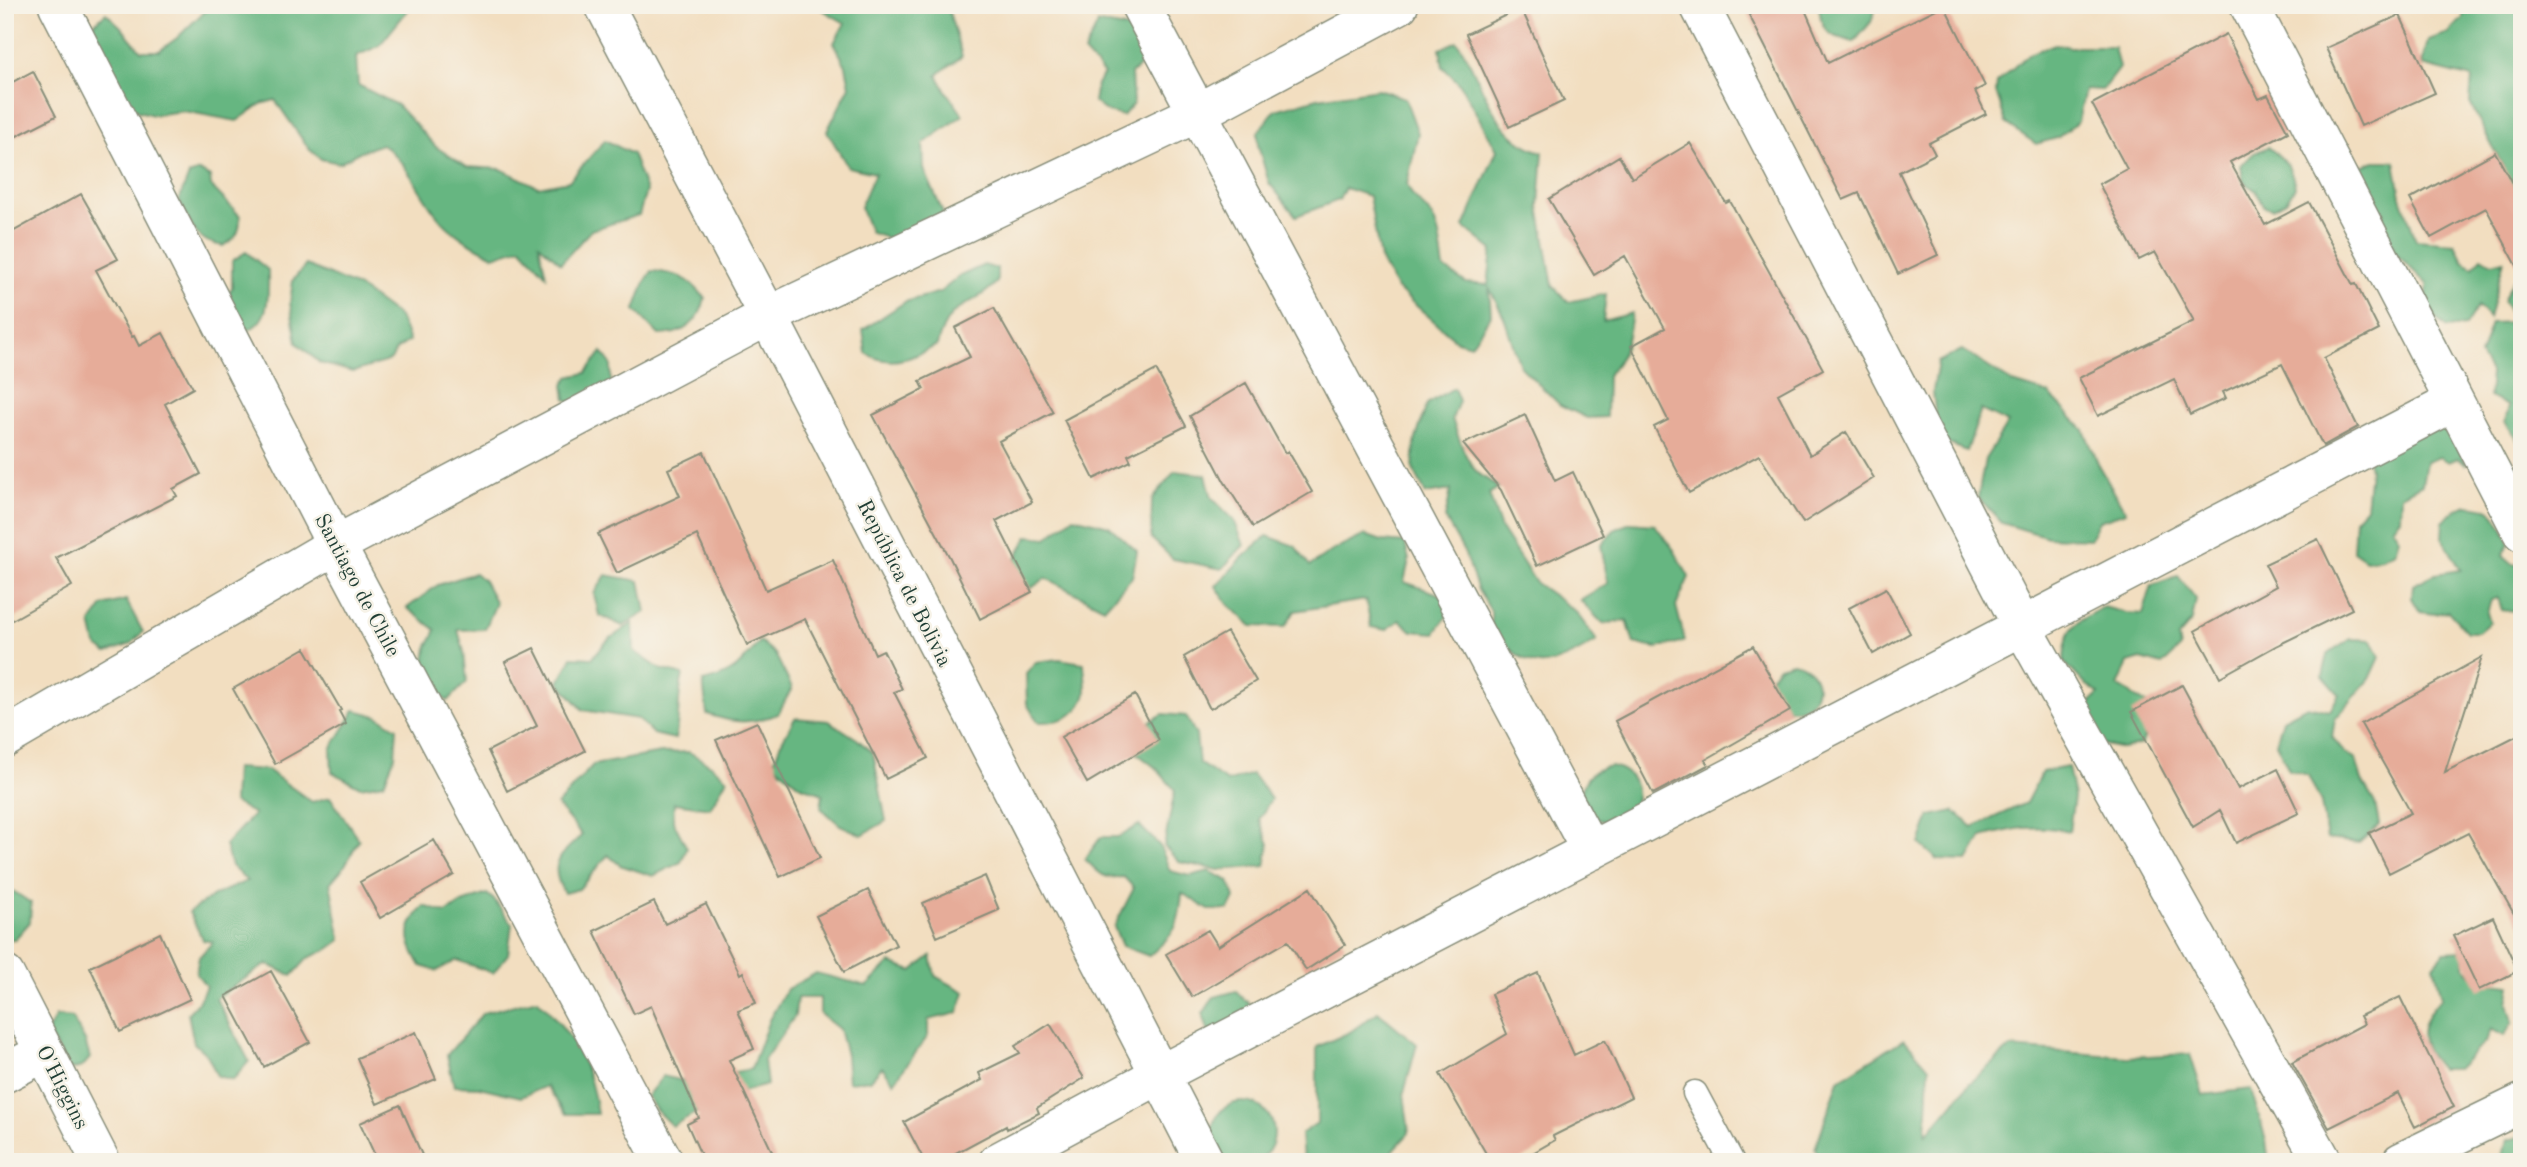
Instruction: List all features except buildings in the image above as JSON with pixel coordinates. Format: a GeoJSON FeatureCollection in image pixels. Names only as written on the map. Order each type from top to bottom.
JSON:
{"type":"FeatureCollection","features":[{"type":"Feature","properties":{"kind":"street","name":"Santiago de Chile"},"geometry":{"type":"LineString","coordinates":[[58,5],[336,545],[664,1162]]}},
{"type":"Feature","properties":{"kind":"street","name":"República de Bolivia"},"geometry":{"type":"LineString","coordinates":[[604,5],[768,316],[1205,1162]]}},
{"type":"Feature","properties":{"kind":"street"},"geometry":{"type":"LineString","coordinates":[[1140,5],[1591,851]]}},
{"type":"Feature","properties":{"kind":"street"},"geometry":{"type":"LineString","coordinates":[[5,738],[336,545],[768,316],[1197,113],[1399,5]]}},
{"type":"Feature","properties":{"kind":"street"},"geometry":{"type":"LineString","coordinates":[[1699,5],[2022,626],[2323,1162]]}},
{"type":"Feature","properties":{"kind":"street"},"geometry":{"type":"LineString","coordinates":[[2249,5],[2522,532]]}},
{"type":"Feature","properties":{"kind":"street"},"geometry":{"type":"LineString","coordinates":[[998,1162],[1159,1075],[2454,401]]}},
{"type":"Feature","properties":{"kind":"street","name":"O'Higgins"},"geometry":{"type":"LineString","coordinates":[[5,975],[102,1162]]}},
{"type":"Feature","properties":{"kind":"street"},"geometry":{"type":"LineString","coordinates":[[5,1073],[45,1052]]}},
{"type":"Feature","properties":{"kind":"street"},"geometry":{"type":"LineString","coordinates":[[2401,1162],[2522,1103]]}},
{"type":"Feature","properties":{"kind":"lane"},"geometry":{"type":"LineString","coordinates":[[1695,1093],[1732,1162]]}},
{"type":"Feature","properties":{"kind":"green space"},"geometry":{"type":"Polygon","coordinates":[[[211,5],[412,5],[379,46],[356,56],[358,85],[397,105],[436,147],[467,167],[501,169],[538,187],[569,181],[605,140],[632,154],[646,191],[639,215],[591,230],[561,263],[539,244],[546,275],[521,247],[494,256],[455,233],[436,214],[398,158],[382,144],[339,163],[321,159],[309,149],[275,100],[261,104],[237,121],[183,111],[153,115],[134,110],[116,82],[90,27],[106,13],[141,51],[159,51],[177,38],[211,5]]]}},
{"type":"Feature","properties":{"kind":"green space"},"geometry":{"type":"Polygon","coordinates":[[[814,5],[947,5],[962,56],[937,75],[963,115],[923,144],[924,169],[946,220],[898,241],[871,233],[860,207],[875,173],[848,167],[827,131],[850,86],[846,66],[834,43],[845,23],[814,5]]]}},
{"type":"Feature","properties":{"kind":"green space"},"geometry":{"type":"Polygon","coordinates":[[[1819,5],[1877,5],[1871,22],[1854,42],[1832,35],[1824,28],[1819,5]]]}},
{"type":"Feature","properties":{"kind":"green space"},"geometry":{"type":"Polygon","coordinates":[[[2463,5],[2522,5],[2522,214],[2502,165],[2470,103],[2472,78],[2422,65],[2428,40],[2449,33],[2463,18],[2463,5]]]}},
{"type":"Feature","properties":{"kind":"green space"},"geometry":{"type":"Polygon","coordinates":[[[1098,24],[1133,32],[1148,49],[1143,63],[1131,74],[1133,104],[1123,116],[1107,112],[1094,102],[1097,84],[1104,74],[1084,52],[1098,24]]]}},
{"type":"Feature","properties":{"kind":"green space"},"geometry":{"type":"Polygon","coordinates":[[[1457,41],[1500,121],[1511,135],[1525,145],[1543,152],[1539,206],[1553,286],[1568,302],[1606,294],[1603,321],[1632,313],[1625,346],[1607,375],[1606,417],[1587,418],[1560,405],[1520,366],[1504,317],[1489,287],[1491,315],[1471,345],[1457,341],[1396,288],[1380,259],[1369,196],[1345,188],[1339,200],[1296,216],[1269,183],[1258,145],[1258,132],[1275,110],[1318,98],[1378,89],[1405,98],[1418,133],[1407,184],[1436,224],[1444,268],[1466,283],[1488,285],[1492,250],[1464,227],[1497,150],[1460,84],[1443,67],[1440,49],[1457,41]]]}},
{"type":"Feature","properties":{"kind":"green space"},"geometry":{"type":"Polygon","coordinates":[[[2055,44],[2070,47],[2114,47],[2119,68],[2102,90],[2085,89],[2078,122],[2057,138],[2036,144],[2006,123],[1996,92],[1997,83],[2028,54],[2055,44]]]}},
{"type":"Feature","properties":{"kind":"green space"},"geometry":{"type":"Polygon","coordinates":[[[2268,147],[2286,164],[2295,187],[2286,201],[2273,208],[2264,206],[2256,191],[2243,181],[2241,165],[2254,153],[2268,147]]]}},
{"type":"Feature","properties":{"kind":"green space"},"geometry":{"type":"Polygon","coordinates":[[[2375,161],[2395,161],[2401,197],[2416,240],[2455,243],[2463,261],[2473,267],[2482,257],[2492,263],[2504,260],[2489,318],[2478,306],[2465,326],[2447,328],[2427,310],[2427,284],[2394,252],[2354,169],[2375,161]]]}},
{"type":"Feature","properties":{"kind":"green space"},"geometry":{"type":"Polygon","coordinates":[[[199,171],[210,177],[211,186],[240,216],[237,234],[223,246],[200,236],[190,224],[179,200],[189,175],[199,171]]]}},
{"type":"Feature","properties":{"kind":"green space"},"geometry":{"type":"Polygon","coordinates":[[[246,252],[268,270],[268,289],[264,315],[252,328],[243,332],[227,296],[232,288],[232,261],[246,252]]]}},
{"type":"Feature","properties":{"kind":"green space"},"geometry":{"type":"Polygon","coordinates":[[[306,265],[360,288],[399,317],[409,341],[396,350],[391,360],[353,372],[320,363],[297,343],[290,303],[293,280],[306,265]]]}},
{"type":"Feature","properties":{"kind":"green space"},"geometry":{"type":"Polygon","coordinates":[[[984,265],[997,269],[997,282],[954,312],[942,330],[937,345],[902,360],[884,360],[866,353],[863,330],[905,302],[940,292],[960,276],[984,265]]]}},
{"type":"Feature","properties":{"kind":"green space"},"geometry":{"type":"Polygon","coordinates":[[[652,271],[682,278],[705,298],[695,320],[683,330],[659,335],[635,310],[652,271]]]}},
{"type":"Feature","properties":{"kind":"green space"},"geometry":{"type":"Polygon","coordinates":[[[2513,280],[2522,285],[2522,445],[2505,422],[2509,406],[2489,397],[2491,374],[2480,356],[2491,323],[2515,322],[2503,301],[2513,280]]]}},
{"type":"Feature","properties":{"kind":"green space"},"geometry":{"type":"Polygon","coordinates":[[[1962,350],[2013,383],[2049,394],[2084,430],[2101,470],[2126,512],[2099,521],[2090,539],[2048,537],[2002,523],[1978,497],[1985,459],[2008,423],[1981,410],[1967,451],[1938,440],[1933,391],[1938,362],[1962,350]]]}},
{"type":"Feature","properties":{"kind":"green space"},"geometry":{"type":"Polygon","coordinates":[[[602,352],[611,364],[611,383],[582,411],[566,399],[564,385],[569,377],[586,373],[602,352]]]}},
{"type":"Feature","properties":{"kind":"green space"},"geometry":{"type":"Polygon","coordinates":[[[1454,388],[1459,401],[1452,419],[1472,465],[1498,488],[1489,494],[1501,529],[1536,583],[1575,611],[1597,641],[1561,660],[1539,664],[1526,660],[1491,634],[1491,611],[1478,590],[1464,552],[1445,518],[1451,490],[1426,494],[1413,469],[1415,442],[1427,404],[1454,388]]]}},
{"type":"Feature","properties":{"kind":"green space"},"geometry":{"type":"Polygon","coordinates":[[[2438,406],[2467,465],[2458,458],[2449,462],[2439,457],[2426,462],[2422,484],[2401,495],[2400,518],[2392,527],[2399,538],[2395,552],[2382,558],[2366,560],[2353,551],[2355,519],[2366,507],[2370,470],[2368,460],[2438,406]]]}},
{"type":"Feature","properties":{"kind":"green space"},"geometry":{"type":"Polygon","coordinates":[[[1175,471],[1206,475],[1212,498],[1234,520],[1244,545],[1222,569],[1173,559],[1151,538],[1152,500],[1175,471]]]}},
{"type":"Feature","properties":{"kind":"green space"},"geometry":{"type":"Polygon","coordinates":[[[2467,505],[2485,508],[2495,515],[2510,543],[2503,555],[2513,564],[2522,564],[2522,604],[2514,612],[2502,610],[2498,598],[2491,600],[2487,613],[2490,622],[2478,632],[2467,632],[2448,611],[2435,614],[2420,612],[2412,598],[2413,585],[2435,574],[2461,570],[2442,537],[2443,522],[2456,510],[2467,505]]]}},
{"type":"Feature","properties":{"kind":"green space"},"geometry":{"type":"Polygon","coordinates":[[[1074,517],[1109,526],[1137,551],[1132,577],[1104,608],[1046,578],[1027,591],[1012,565],[1028,536],[1047,538],[1074,517]]]}},
{"type":"Feature","properties":{"kind":"green space"},"geometry":{"type":"Polygon","coordinates":[[[1630,523],[1655,525],[1674,550],[1689,577],[1676,606],[1685,641],[1657,648],[1634,644],[1627,620],[1603,624],[1580,600],[1608,583],[1601,545],[1614,530],[1630,523]]]}},
{"type":"Feature","properties":{"kind":"green space"},"geometry":{"type":"Polygon","coordinates":[[[1365,535],[1382,541],[1405,543],[1409,560],[1404,582],[1445,596],[1452,609],[1435,633],[1412,631],[1400,620],[1386,630],[1371,627],[1366,600],[1295,611],[1285,627],[1252,626],[1228,604],[1216,586],[1267,536],[1295,546],[1310,566],[1332,551],[1365,535]]]}},
{"type":"Feature","properties":{"kind":"green space"},"geometry":{"type":"Polygon","coordinates":[[[475,573],[484,581],[496,603],[485,629],[458,630],[464,652],[467,682],[448,701],[421,686],[427,648],[436,630],[407,608],[438,585],[475,573]]]}},
{"type":"Feature","properties":{"kind":"green space"},"geometry":{"type":"Polygon","coordinates":[[[606,575],[640,581],[646,612],[623,626],[599,615],[594,594],[606,575]]]}},
{"type":"Feature","properties":{"kind":"green space"},"geometry":{"type":"Polygon","coordinates":[[[2178,576],[2196,599],[2192,621],[2178,637],[2180,648],[2162,665],[2141,659],[2128,663],[2118,686],[2147,704],[2149,722],[2142,744],[2124,749],[2099,744],[2085,707],[2099,694],[2064,662],[2069,633],[2079,622],[2104,607],[2143,614],[2152,585],[2178,576]]]}},
{"type":"Feature","properties":{"kind":"green space"},"geometry":{"type":"Polygon","coordinates":[[[126,600],[143,632],[131,644],[107,653],[96,645],[91,623],[103,606],[126,600]]]}},
{"type":"Feature","properties":{"kind":"green space"},"geometry":{"type":"Polygon","coordinates":[[[633,623],[634,651],[660,669],[683,675],[675,739],[653,734],[638,719],[583,710],[559,682],[572,657],[592,658],[608,640],[633,623]]]}},
{"type":"Feature","properties":{"kind":"green space"},"geometry":{"type":"Polygon","coordinates":[[[2351,639],[2372,640],[2380,657],[2370,679],[2335,719],[2332,737],[2345,753],[2356,760],[2362,781],[2375,803],[2379,825],[2359,843],[2327,839],[2321,803],[2308,775],[2289,770],[2276,743],[2283,719],[2307,706],[2330,711],[2339,694],[2323,676],[2328,654],[2351,639]]]}},
{"type":"Feature","properties":{"kind":"green space"},"geometry":{"type":"Polygon","coordinates":[[[760,641],[775,654],[792,688],[778,714],[743,722],[707,714],[703,682],[736,668],[760,641]]]}},
{"type":"Feature","properties":{"kind":"green space"},"geometry":{"type":"Polygon","coordinates":[[[1059,659],[1084,663],[1085,697],[1072,714],[1053,721],[1038,722],[1027,704],[1026,673],[1036,662],[1059,659]]]}},
{"type":"Feature","properties":{"kind":"green space"},"geometry":{"type":"Polygon","coordinates":[[[1793,662],[1806,667],[1817,684],[1811,701],[1803,707],[1792,709],[1778,706],[1769,678],[1779,666],[1793,662]]]}},
{"type":"Feature","properties":{"kind":"green space"},"geometry":{"type":"Polygon","coordinates":[[[355,710],[377,716],[397,728],[395,756],[384,783],[360,787],[332,772],[331,749],[355,710]]]}},
{"type":"Feature","properties":{"kind":"green space"},"geometry":{"type":"Polygon","coordinates":[[[1163,714],[1186,716],[1196,735],[1199,763],[1227,782],[1252,774],[1271,799],[1259,819],[1269,844],[1265,866],[1219,870],[1179,862],[1164,846],[1175,790],[1156,768],[1134,751],[1141,727],[1163,714]]]}},
{"type":"Feature","properties":{"kind":"green space"},"geometry":{"type":"Polygon","coordinates":[[[795,718],[829,721],[873,753],[886,821],[862,835],[840,825],[821,808],[823,794],[799,785],[773,763],[795,718]]]}},
{"type":"Feature","properties":{"kind":"green space"},"geometry":{"type":"Polygon","coordinates":[[[689,752],[711,765],[727,779],[710,808],[674,803],[673,821],[687,848],[681,862],[653,876],[620,865],[608,855],[579,889],[564,893],[557,874],[559,860],[582,835],[557,805],[593,765],[661,753],[689,752]]]}},
{"type":"Feature","properties":{"kind":"green space"},"geometry":{"type":"Polygon","coordinates":[[[1611,766],[1626,772],[1631,778],[1636,797],[1630,813],[1604,822],[1595,818],[1581,794],[1591,774],[1611,766]]]}},
{"type":"Feature","properties":{"kind":"green space"},"geometry":{"type":"Polygon","coordinates":[[[2068,767],[2074,797],[2069,831],[2025,828],[1982,837],[1968,861],[1938,860],[1920,844],[1930,816],[1954,811],[1973,827],[2026,803],[2042,772],[2068,767]]]}},
{"type":"Feature","properties":{"kind":"green space"},"geometry":{"type":"Polygon","coordinates":[[[235,768],[267,770],[312,802],[330,797],[359,840],[344,867],[330,883],[341,940],[329,949],[308,958],[292,976],[267,964],[216,998],[249,1061],[233,1080],[217,1076],[208,1056],[194,1043],[188,1013],[199,1001],[206,986],[196,973],[199,957],[213,942],[203,940],[189,912],[215,895],[247,881],[231,866],[225,845],[254,814],[233,802],[235,768]]]}},
{"type":"Feature","properties":{"kind":"green space"},"geometry":{"type":"Polygon","coordinates":[[[1139,825],[1160,846],[1170,871],[1190,876],[1209,871],[1229,881],[1235,898],[1229,910],[1209,910],[1182,893],[1174,929],[1149,956],[1122,946],[1114,927],[1134,888],[1124,877],[1102,874],[1085,859],[1101,837],[1119,837],[1139,825]]]}},
{"type":"Feature","properties":{"kind":"green space"},"geometry":{"type":"Polygon","coordinates":[[[5,863],[11,869],[10,889],[31,903],[30,922],[15,939],[5,940],[5,863]]]}},
{"type":"Feature","properties":{"kind":"green space"},"geometry":{"type":"Polygon","coordinates":[[[487,894],[512,924],[508,954],[493,973],[457,960],[437,971],[421,966],[412,949],[409,935],[417,914],[424,906],[446,913],[462,903],[487,894]]]}},
{"type":"Feature","properties":{"kind":"green space"},"geometry":{"type":"Polygon","coordinates":[[[2464,951],[2464,966],[2478,981],[2511,985],[2508,1003],[2513,1022],[2504,1036],[2491,1029],[2486,1041],[2457,1069],[2440,1069],[2427,1050],[2422,1033],[2427,1016],[2442,997],[2434,965],[2445,952],[2464,951]]]}},
{"type":"Feature","properties":{"kind":"green space"},"geometry":{"type":"Polygon","coordinates":[[[931,956],[935,976],[965,992],[958,1013],[928,1020],[928,1036],[894,1082],[882,1067],[870,1080],[848,1082],[846,1055],[839,1029],[820,1014],[820,998],[797,998],[795,1016],[764,1060],[767,1085],[724,1097],[672,1126],[647,1096],[663,1076],[697,1084],[725,1074],[751,1069],[769,1020],[787,989],[816,973],[867,986],[890,963],[912,971],[931,956]]]}},
{"type":"Feature","properties":{"kind":"green space"},"geometry":{"type":"Polygon","coordinates":[[[1236,991],[1255,1010],[1209,1033],[1203,1014],[1214,997],[1236,991]]]}},
{"type":"Feature","properties":{"kind":"green space"},"geometry":{"type":"Polygon","coordinates":[[[537,999],[560,1024],[578,1051],[590,1080],[597,1114],[566,1114],[546,1086],[521,1097],[479,1087],[454,1086],[447,1055],[483,1013],[537,999]]]}},
{"type":"Feature","properties":{"kind":"green space"},"geometry":{"type":"Polygon","coordinates":[[[1378,1012],[1417,1044],[1404,1093],[1409,1133],[1383,1162],[1303,1160],[1301,1134],[1317,1123],[1317,1047],[1350,1032],[1378,1012]]]}},
{"type":"Feature","properties":{"kind":"green space"},"geometry":{"type":"Polygon","coordinates":[[[56,1016],[72,1018],[85,1041],[90,1058],[82,1067],[70,1070],[47,1032],[56,1016]]]}},
{"type":"Feature","properties":{"kind":"green space"},"geometry":{"type":"Polygon","coordinates":[[[1904,1039],[1929,1068],[1926,1135],[1970,1083],[2010,1048],[2127,1057],[2190,1054],[2203,1095],[2251,1089],[2266,1141],[2269,1162],[1823,1162],[1815,1149],[1839,1080],[1904,1039]]]}},
{"type":"Feature","properties":{"kind":"green space"},"geometry":{"type":"Polygon","coordinates":[[[1243,1102],[1255,1104],[1265,1111],[1272,1121],[1272,1145],[1265,1155],[1255,1162],[1243,1164],[1231,1162],[1221,1155],[1214,1145],[1212,1133],[1214,1121],[1221,1111],[1231,1104],[1243,1102]]]}},
{"type":"Feature","properties":{"kind":"green space"},"geometry":{"type":"Polygon","coordinates":[[[2522,1136],[2522,1162],[2498,1162],[2508,1140],[2522,1136]]]}}]}
